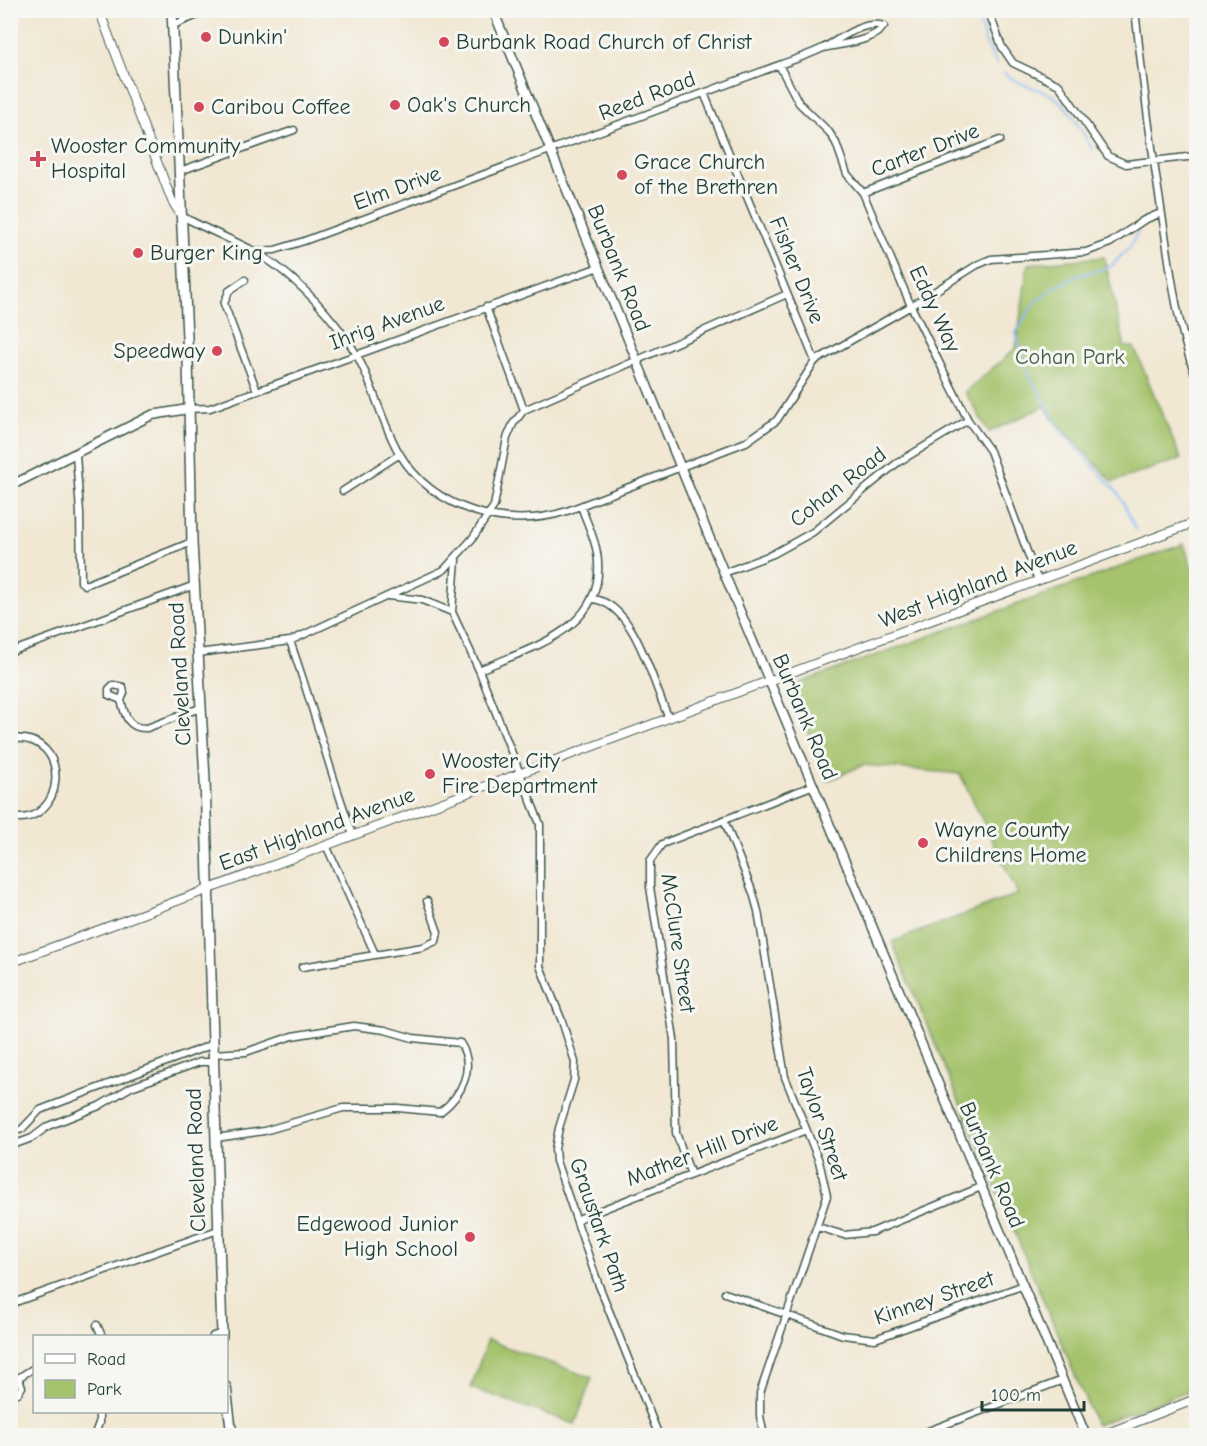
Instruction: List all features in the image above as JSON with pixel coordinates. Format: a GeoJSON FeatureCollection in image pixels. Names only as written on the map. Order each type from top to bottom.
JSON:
{"type":"FeatureCollection","features":[{"type":"Feature","properties":{"kind":"main road","name":"Cleveland Road"},"geometry":{"type":"LineString","coordinates":[[172,10],[182,216],[192,542],[208,888],[216,1138],[219,1335]]}},
{"type":"Feature","properties":{"kind":"main road","name":"Burbank Road"},"geometry":{"type":"LineString","coordinates":[[494,10],[724,573],[772,681],[1086,1436]]}},
{"type":"Feature","properties":{"kind":"main road"},"geometry":{"type":"LineString","coordinates":[[10,486],[152,415],[188,409]]}},
{"type":"Feature","properties":{"kind":"main road"},"geometry":{"type":"LineString","coordinates":[[228,1403],[232,1436]]}},
{"type":"Feature","properties":{"kind":"street"},"geometry":{"type":"LineString","coordinates":[[99,10],[171,201],[182,216],[220,237],[253,251],[287,276],[327,314],[357,354],[400,454],[435,492],[458,505],[488,516],[509,519],[542,518],[581,506],[746,442],[777,420],[815,360],[911,306],[977,265],[992,259],[1086,252],[1110,243],[1144,220],[1161,213]]}},
{"type":"Feature","properties":{"kind":"street"},"geometry":{"type":"LineString","coordinates":[[172,25],[210,10]]}},
{"type":"Feature","properties":{"kind":"street"},"geometry":{"type":"LineString","coordinates":[[988,10],[1002,47],[1013,63],[1059,85],[1108,156],[1126,164],[1197,156]]}},
{"type":"Feature","properties":{"kind":"street"},"geometry":{"type":"LineString","coordinates":[[1135,10],[1161,213],[1183,334],[1197,377]]}},
{"type":"Feature","properties":{"kind":"street","name":"Reed Road"},"geometry":{"type":"LineString","coordinates":[[551,152],[822,48],[851,32],[877,24],[884,26],[871,36],[822,48]]}},
{"type":"Feature","properties":{"kind":"street","name":"Eddy Way"},"geometry":{"type":"LineString","coordinates":[[779,65],[799,103],[829,132],[836,143],[847,174],[863,193],[911,306],[968,420],[990,451],[1038,581]]}},
{"type":"Feature","properties":{"kind":"street","name":"Fisher Drive"},"geometry":{"type":"LineString","coordinates":[[704,93],[815,360]]}},
{"type":"Feature","properties":{"kind":"street"},"geometry":{"type":"LineString","coordinates":[[180,171],[294,130]]}},
{"type":"Feature","properties":{"kind":"street","name":"Carter Drive"},"geometry":{"type":"LineString","coordinates":[[863,193],[1000,140]]}},
{"type":"Feature","properties":{"kind":"street","name":"Elm Drive"},"geometry":{"type":"LineString","coordinates":[[253,251],[275,250],[304,241],[551,152]]}},
{"type":"Feature","properties":{"kind":"street","name":"Ihrig Avenue"},"geometry":{"type":"LineString","coordinates":[[188,409],[210,408],[486,306],[599,267]]}},
{"type":"Feature","properties":{"kind":"street"},"geometry":{"type":"LineString","coordinates":[[245,280],[229,291],[224,304],[257,391]]}},
{"type":"Feature","properties":{"kind":"street"},"geometry":{"type":"LineString","coordinates":[[198,653],[290,641],[444,570],[456,559],[488,516],[498,492],[507,438],[513,424],[524,410],[787,294]]}},
{"type":"Feature","properties":{"kind":"street"},"geometry":{"type":"LineString","coordinates":[[486,306],[524,410]]}},
{"type":"Feature","properties":{"kind":"street","name":"Cohan Road"},"geometry":{"type":"LineString","coordinates":[[724,573],[773,554],[813,532],[897,463],[968,420]]}},
{"type":"Feature","properties":{"kind":"street"},"geometry":{"type":"LineString","coordinates":[[76,454],[81,582],[85,585],[192,542]]}},
{"type":"Feature","properties":{"kind":"street"},"geometry":{"type":"LineString","coordinates":[[343,491],[400,454]]}},
{"type":"Feature","properties":{"kind":"street"},"geometry":{"type":"LineString","coordinates":[[479,670],[546,642],[573,626],[593,599],[598,576],[597,552],[581,506]]}},
{"type":"Feature","properties":{"kind":"street","name":"West Highland Avenue"},"geometry":{"type":"LineString","coordinates":[[772,681],[1197,522]]}},
{"type":"Feature","properties":{"kind":"street","name":"Graustark Path"},"geometry":{"type":"LineString","coordinates":[[456,559],[452,612],[522,773],[541,835],[540,966],[562,1021],[575,1062],[574,1080],[555,1149],[556,1161],[578,1219],[598,1283],[659,1436]]}},
{"type":"Feature","properties":{"kind":"street"},"geometry":{"type":"LineString","coordinates":[[10,652],[195,585]]}},
{"type":"Feature","properties":{"kind":"street"},"geometry":{"type":"LineString","coordinates":[[388,596],[422,600],[452,612]]}},
{"type":"Feature","properties":{"kind":"street"},"geometry":{"type":"LineString","coordinates":[[593,599],[610,605],[632,629],[669,718]]}},
{"type":"Feature","properties":{"kind":"street"},"geometry":{"type":"LineString","coordinates":[[290,641],[317,716],[328,768],[353,835]]}},
{"type":"Feature","properties":{"kind":"street","name":"East Highland Avenue"},"geometry":{"type":"LineString","coordinates":[[10,963],[772,681]]}},
{"type":"Feature","properties":{"kind":"street"},"geometry":{"type":"LineString","coordinates":[[120,700],[130,724],[138,729],[147,728],[200,708]]}},
{"type":"Feature","properties":{"kind":"street"},"geometry":{"type":"LineString","coordinates":[[10,739],[20,738],[36,743],[48,752],[57,775],[51,800],[43,808],[26,816],[10,817]]}},
{"type":"Feature","properties":{"kind":"street","name":"McClure Street"},"geometry":{"type":"LineString","coordinates":[[691,1175],[676,1133],[674,1039],[650,887],[650,861],[662,844],[814,785]]}},
{"type":"Feature","properties":{"kind":"street","name":"Taylor Street"},"geometry":{"type":"LineString","coordinates":[[724,820],[753,893],[785,1077],[826,1184],[825,1206],[760,1392],[759,1416],[764,1436]]}},
{"type":"Feature","properties":{"kind":"street"},"geometry":{"type":"LineString","coordinates":[[326,845],[375,954]]}},
{"type":"Feature","properties":{"kind":"street"},"geometry":{"type":"LineString","coordinates":[[302,967],[423,947],[436,941],[438,932],[427,901]]}},
{"type":"Feature","properties":{"kind":"street"},"geometry":{"type":"LineString","coordinates":[[10,1133],[22,1129],[40,1110],[149,1069],[212,1054],[246,1052],[292,1036],[354,1026],[385,1030],[413,1038],[460,1043],[466,1052],[468,1070],[461,1089],[448,1106],[440,1112],[398,1108],[343,1108],[264,1131],[216,1138]]}},
{"type":"Feature","properties":{"kind":"street"},"geometry":{"type":"LineString","coordinates":[[10,1146],[32,1138],[41,1130],[153,1080],[200,1062],[212,1054]]}},
{"type":"Feature","properties":{"kind":"street"},"geometry":{"type":"LineString","coordinates":[[149,1069],[153,1080]]}},
{"type":"Feature","properties":{"kind":"street"},"geometry":{"type":"LineString","coordinates":[[31,1118],[41,1130]]}},
{"type":"Feature","properties":{"kind":"street","name":"Mather Hill Drive"},"geometry":{"type":"LineString","coordinates":[[578,1219],[806,1130]]}},
{"type":"Feature","properties":{"kind":"street"},"geometry":{"type":"LineString","coordinates":[[818,1227],[844,1235],[872,1232],[981,1187]]}},
{"type":"Feature","properties":{"kind":"street"},"geometry":{"type":"LineString","coordinates":[[10,1304],[218,1230]]}},
{"type":"Feature","properties":{"kind":"street","name":"Kinney Street"},"geometry":{"type":"LineString","coordinates":[[725,1293],[843,1335],[875,1339],[1024,1286]]}},
{"type":"Feature","properties":{"kind":"street"},"geometry":{"type":"LineString","coordinates":[[97,1325],[102,1335]]}},
{"type":"Feature","properties":{"kind":"street"},"geometry":{"type":"LineString","coordinates":[[10,1394],[18,1393],[21,1389],[14,1378],[33,1368]]}},
{"type":"Feature","properties":{"kind":"street"},"geometry":{"type":"LineString","coordinates":[[915,1436],[1063,1380]]}},
{"type":"Feature","properties":{"kind":"street"},"geometry":{"type":"LineString","coordinates":[[1100,1436],[1197,1399]]}},
{"type":"Feature","properties":{"kind":"street"},"geometry":{"type":"LineString","coordinates":[[94,1436],[99,1423],[99,1413]]}},
{"type":"Feature","properties":{"kind":"green space","name":"Cohan Park"},"geometry":{"type":"Polygon","coordinates":[[[1104,257],[1125,347],[1134,347],[1181,459],[1113,482],[1052,418],[1045,406],[989,432],[965,392],[1016,348],[1028,264],[1104,257]]]}},
{"type":"Feature","properties":{"kind":"green space"},"geometry":{"type":"Polygon","coordinates":[[[1184,544],[1196,580],[1196,1388],[1096,1425],[892,942],[1018,894],[960,774],[863,765],[827,781],[791,686],[1184,544]]]}},
{"type":"Feature","properties":{"kind":"green space"},"geometry":{"type":"Polygon","coordinates":[[[487,1340],[592,1378],[575,1424],[471,1388],[487,1340]]]}},
{"type":"Feature","properties":{"kind":"waterway"},"geometry":{"type":"LineString","coordinates":[[976,10],[985,42],[997,65]]}},
{"type":"Feature","properties":{"kind":"waterway"},"geometry":{"type":"LineString","coordinates":[[1004,73],[1058,99],[1093,150]]}},
{"type":"Feature","properties":{"kind":"waterway"},"geometry":{"type":"LineString","coordinates":[[1136,530],[1119,494],[1061,431],[1026,369],[1016,333],[1034,303],[1055,287],[1077,276],[1110,267],[1130,247],[1138,231]]}},
{"type":"Feature","properties":{"kind":"place","name":"Dunkin'"},"geometry":{"type":"Point","coordinates":[206,37]}},
{"type":"Feature","properties":{"kind":"place","name":"Burbank Road Church of Christ"},"geometry":{"type":"Point","coordinates":[444,42]}},
{"type":"Feature","properties":{"kind":"place","name":"Oak's Church"},"geometry":{"type":"Point","coordinates":[395,105]}},
{"type":"Feature","properties":{"kind":"place","name":"Caribou Coffee"},"geometry":{"type":"Point","coordinates":[199,107]}},
{"type":"Feature","properties":{"kind":"place","name":"Wooster Community Hospital"},"geometry":{"type":"Point","coordinates":[38,159]}},
{"type":"Feature","properties":{"kind":"place","name":"Grace Church of the Brethren"},"geometry":{"type":"Point","coordinates":[622,175]}},
{"type":"Feature","properties":{"kind":"place","name":"Burger King"},"geometry":{"type":"Point","coordinates":[138,253]}},
{"type":"Feature","properties":{"kind":"place","name":"Speedway"},"geometry":{"type":"Point","coordinates":[217,351]}},
{"type":"Feature","properties":{"kind":"place","name":"Wooster City Fire Department"},"geometry":{"type":"Point","coordinates":[430,774]}},
{"type":"Feature","properties":{"kind":"place","name":"Wayne County Childrens Home"},"geometry":{"type":"Point","coordinates":[923,843]}},
{"type":"Feature","properties":{"kind":"place","name":"Edgewood Junior High School"},"geometry":{"type":"Point","coordinates":[470,1237]}}]}
